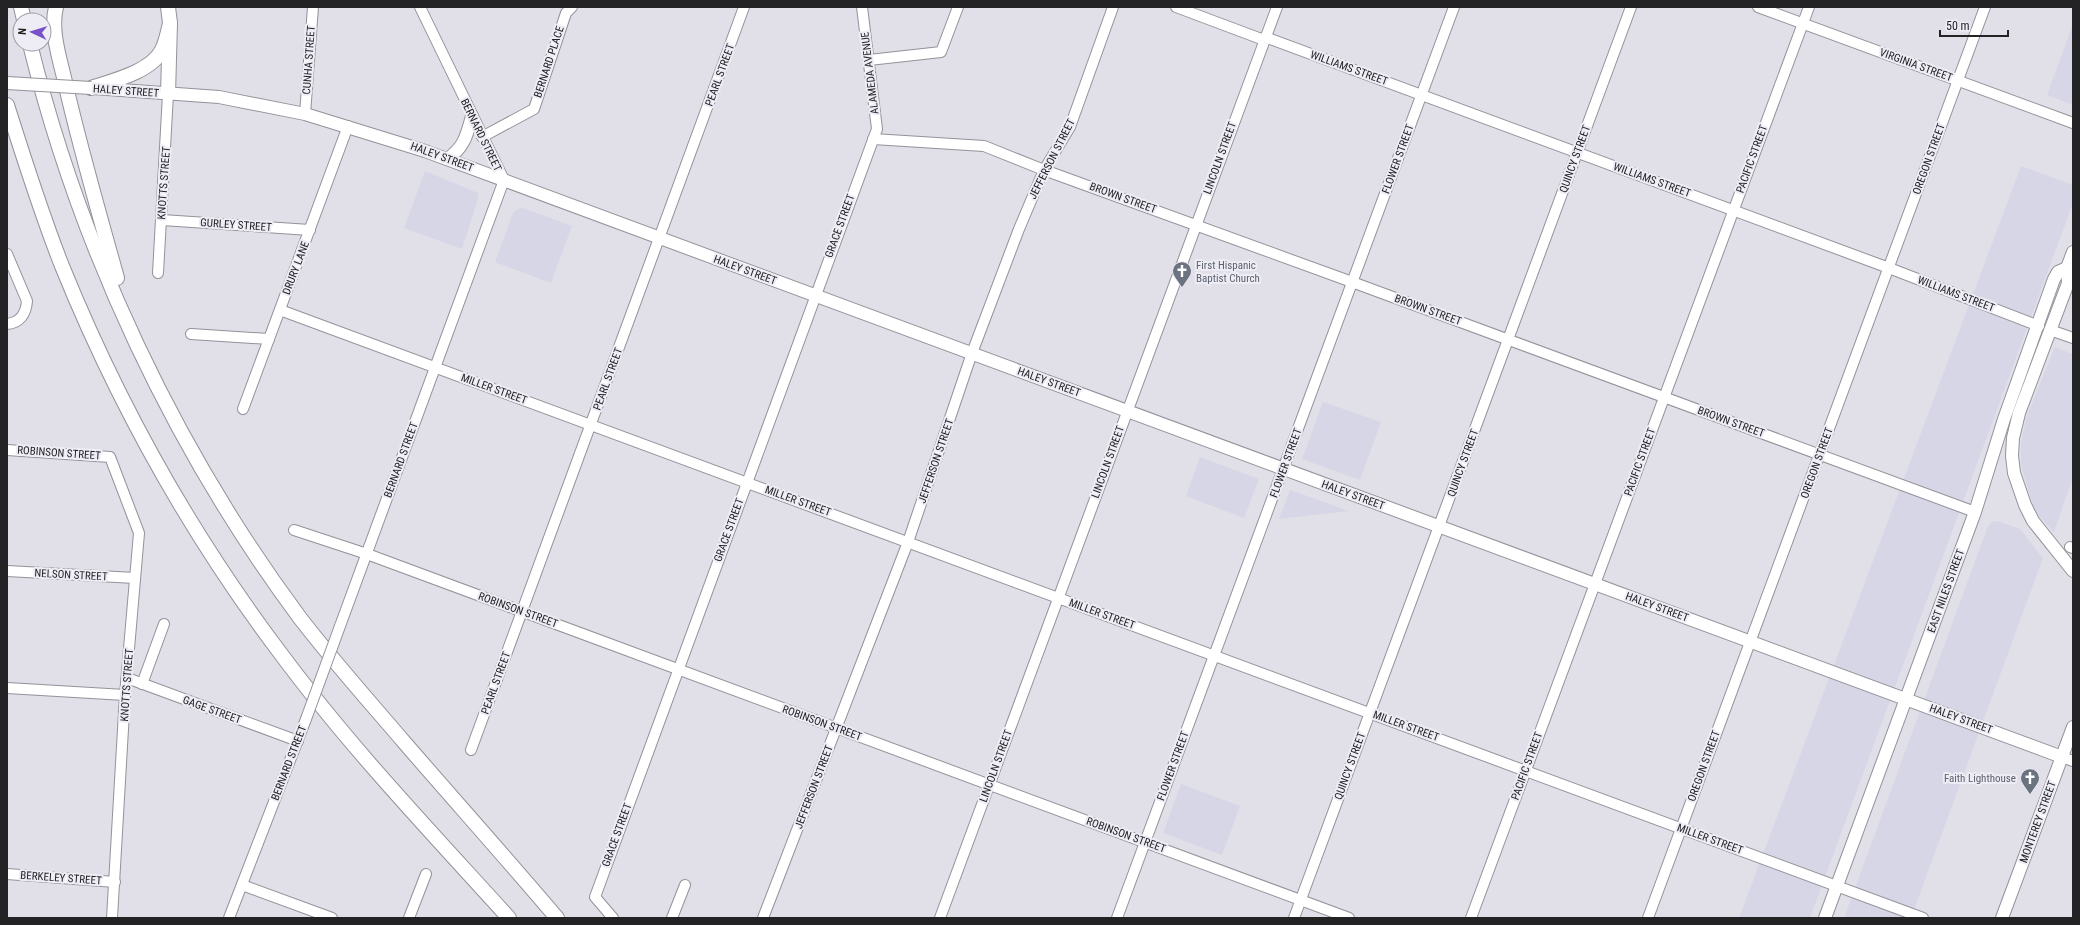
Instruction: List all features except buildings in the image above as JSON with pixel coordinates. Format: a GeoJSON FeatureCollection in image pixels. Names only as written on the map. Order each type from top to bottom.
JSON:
{"type":"FeatureCollection","features":[{"type":"Feature","properties":{"kind":"highway"},"geometry":{"type":"LineString","coordinates":[[56,7],[54,26],[58,51],[78,142],[133,334]]}},
{"type":"Feature","properties":{"kind":"highway"},"geometry":{"type":"LineString","coordinates":[[168,7],[170,23],[168,94]]}},
{"type":"Feature","properties":{"kind":"highway"},"geometry":{"type":"LineString","coordinates":[[91,88],[134,73],[150,62],[161,51],[170,23]]}},
{"type":"Feature","properties":{"kind":"highway"},"geometry":{"type":"LineString","coordinates":[[32,52],[64,161],[85,219],[133,334],[154,381],[208,478],[238,528],[300,618],[354,685],[556,916]]}},
{"type":"Feature","properties":{"kind":"highway"},"geometry":{"type":"LineString","coordinates":[[7,105],[26,167]]}},
{"type":"Feature","properties":{"kind":"highway"},"geometry":{"type":"LineString","coordinates":[[7,118],[62,266],[114,383],[167,481],[208,549],[281,654],[341,730],[510,918]]}},
{"type":"Feature","properties":{"kind":"highway"},"geometry":{"type":"LineString","coordinates":[[491,898],[505,918]]}},
{"type":"Feature","properties":{"kind":"main road","name":"HALEY STREET"},"geometry":{"type":"LineString","coordinates":[[7,83],[219,97],[305,114],[348,126],[448,159],[2067,759]]}},
{"type":"Feature","properties":{"kind":"main road"},"geometry":{"type":"LineString","coordinates":[[448,159],[457,153],[464,145],[472,116]]}},
{"type":"Feature","properties":{"kind":"main road","name":"EAST NILES STREET"},"geometry":{"type":"LineString","coordinates":[[1825,918],[1975,512],[2004,419],[2044,328],[2068,283],[2067,268],[2073,252]]}},
{"type":"Feature","properties":{"kind":"main road","name":"EAST NILES STREET"},"geometry":{"type":"LineString","coordinates":[[2044,328],[2014,428],[2012,456],[2014,473],[2024,506],[2033,521],[2073,571]]}},
{"type":"Feature","properties":{"kind":"main road","name":"MONTEREY STREET"},"geometry":{"type":"LineString","coordinates":[[2002,918],[2067,759],[2073,727]]}},
{"type":"Feature","properties":{"kind":"street","name":"CUNHA STREET"},"geometry":{"type":"LineString","coordinates":[[305,114],[313,7]]}},
{"type":"Feature","properties":{"kind":"street","name":"BERNARD STREET"},"geometry":{"type":"LineString","coordinates":[[229,918],[306,720],[504,180],[420,7]]}},
{"type":"Feature","properties":{"kind":"street","name":"PEARL STREET"},"geometry":{"type":"LineString","coordinates":[[471,750],[744,7]]}},
{"type":"Feature","properties":{"kind":"street","name":"ALAMEDA AVENUE"},"geometry":{"type":"LineString","coordinates":[[862,7],[877,129],[873,139]]}},
{"type":"Feature","properties":{"kind":"street"},"geometry":{"type":"LineString","coordinates":[[868,60],[941,52],[958,7]]}},
{"type":"Feature","properties":{"kind":"street","name":"JEFFERSON STREET"},"geometry":{"type":"LineString","coordinates":[[763,918],[908,542],[972,354],[1019,230],[1044,170],[1070,127],[1113,7]]}},
{"type":"Feature","properties":{"kind":"street","name":"WILLIAMS STREET"},"geometry":{"type":"LineString","coordinates":[[1176,7],[1422,95],[1889,268],[2073,338]]}},
{"type":"Feature","properties":{"kind":"street","name":"LINCOLN STREET"},"geometry":{"type":"LineString","coordinates":[[940,918],[1277,7]]}},
{"type":"Feature","properties":{"kind":"street","name":"FLOWER STREET"},"geometry":{"type":"LineString","coordinates":[[1117,918],[1454,7]]}},
{"type":"Feature","properties":{"kind":"street","name":"QUINCY STREET"},"geometry":{"type":"LineString","coordinates":[[1294,918],[1631,7]]}},
{"type":"Feature","properties":{"kind":"street","name":"VIRGINIA STREET"},"geometry":{"type":"LineString","coordinates":[[1758,7],[2073,123]]}},
{"type":"Feature","properties":{"kind":"street","name":"PACIFIC STREET"},"geometry":{"type":"LineString","coordinates":[[1471,918],[1809,7]]}},
{"type":"Feature","properties":{"kind":"street","name":"OREGON STREET"},"geometry":{"type":"LineString","coordinates":[[1648,918],[1985,7]]}},
{"type":"Feature","properties":{"kind":"street","name":"BERNARD PLACE"},"geometry":{"type":"LineString","coordinates":[[482,137],[534,109],[566,9]]}},
{"type":"Feature","properties":{"kind":"street","name":"KNOTTS STREET"},"geometry":{"type":"LineString","coordinates":[[158,273],[168,94]]}},
{"type":"Feature","properties":{"kind":"street","name":"DRURY LANE"},"geometry":{"type":"LineString","coordinates":[[243,409],[348,126]]}},
{"type":"Feature","properties":{"kind":"street","name":"BROWN STREET"},"geometry":{"type":"LineString","coordinates":[[873,139],[984,146],[1044,170],[1975,512]]}},
{"type":"Feature","properties":{"kind":"street","name":"GRACE STREET"},"geometry":{"type":"LineString","coordinates":[[613,918],[595,898],[746,482],[873,139]]}},
{"type":"Feature","properties":{"kind":"street","name":"GURLEY STREET"},"geometry":{"type":"LineString","coordinates":[[162,220],[310,230]]}},
{"type":"Feature","properties":{"kind":"street"},"geometry":{"type":"LineString","coordinates":[[7,254],[25,295],[27,308],[24,314],[16,322],[7,324]]}},
{"type":"Feature","properties":{"kind":"street","name":"MILLER STREET"},"geometry":{"type":"LineString","coordinates":[[280,310],[1924,918]]}},
{"type":"Feature","properties":{"kind":"street"},"geometry":{"type":"LineString","coordinates":[[192,334],[269,339]]}},
{"type":"Feature","properties":{"kind":"street","name":"ROBINSON STREET"},"geometry":{"type":"LineString","coordinates":[[7,450],[110,457]]}},
{"type":"Feature","properties":{"kind":"street","name":"KNOTTS STREET"},"geometry":{"type":"LineString","coordinates":[[110,457],[138,533],[125,695],[112,918]]}},
{"type":"Feature","properties":{"kind":"street","name":"ROBINSON STREET"},"geometry":{"type":"LineString","coordinates":[[294,530],[367,554],[1349,918]]}},
{"type":"Feature","properties":{"kind":"street","name":"NELSON STREET"},"geometry":{"type":"LineString","coordinates":[[7,571],[135,578]]}},
{"type":"Feature","properties":{"kind":"street"},"geometry":{"type":"LineString","coordinates":[[142,684],[164,624]]}},
{"type":"Feature","properties":{"kind":"street","name":"GAGE STREET"},"geometry":{"type":"LineString","coordinates":[[127,678],[298,741]]}},
{"type":"Feature","properties":{"kind":"street"},"geometry":{"type":"LineString","coordinates":[[7,688],[125,695]]}},
{"type":"Feature","properties":{"kind":"street","name":"BERKELEY STREET"},"geometry":{"type":"LineString","coordinates":[[7,874],[115,882]]}},
{"type":"Feature","properties":{"kind":"street"},"geometry":{"type":"LineString","coordinates":[[409,918],[426,874]]}},
{"type":"Feature","properties":{"kind":"street"},"geometry":{"type":"LineString","coordinates":[[242,885],[332,918]]}},
{"type":"Feature","properties":{"kind":"street"},"geometry":{"type":"LineString","coordinates":[[672,918],[685,885]]}},
{"type":"Feature","properties":{"kind":"shaded area"},"geometry":{"type":"Polygon","coordinates":[[[2073,24],[2073,105],[2047,95],[2073,24]]]}},
{"type":"Feature","properties":{"kind":"shaded area"},"geometry":{"type":"Polygon","coordinates":[[[2021,166],[2073,185],[2073,203],[1810,918],[1739,918],[2021,166]]]}},
{"type":"Feature","properties":{"kind":"shaded area"},"geometry":{"type":"Polygon","coordinates":[[[425,171],[478,193],[478,199],[462,249],[404,228],[425,171]]]}},
{"type":"Feature","properties":{"kind":"shaded area"},"geometry":{"type":"Polygon","coordinates":[[[523,208],[572,226],[551,283],[495,262],[513,213],[517,209],[523,208]]]}},
{"type":"Feature","properties":{"kind":"shaded area"},"geometry":{"type":"Polygon","coordinates":[[[2055,347],[2073,354],[2073,477],[2054,532],[2035,512],[2021,466],[2021,444],[2026,418],[2055,347]]]}},
{"type":"Feature","properties":{"kind":"shaded area"},"geometry":{"type":"Polygon","coordinates":[[[1323,402],[1381,422],[1360,480],[1302,459],[1323,402]]]}},
{"type":"Feature","properties":{"kind":"shaded area"},"geometry":{"type":"Polygon","coordinates":[[[1200,457],[1259,479],[1244,518],[1186,496],[1200,457]]]}},
{"type":"Feature","properties":{"kind":"shaded area"},"geometry":{"type":"Polygon","coordinates":[[[1290,490],[1310,497],[1349,511],[1279,519],[1290,490]]]}},
{"type":"Feature","properties":{"kind":"shaded area"},"geometry":{"type":"Polygon","coordinates":[[[1998,521],[2020,529],[2043,558],[1911,918],[1844,918],[1988,526],[1992,522],[1998,521]]]}},
{"type":"Feature","properties":{"kind":"shaded area"},"geometry":{"type":"Polygon","coordinates":[[[1181,784],[1240,806],[1222,855],[1163,833],[1181,784]]]}},
{"type":"Feature","properties":{"kind":"place","name":"First Hispanic Baptist Church"},"geometry":{"type":"Point","coordinates":[1182,288]}},
{"type":"Feature","properties":{"kind":"place","name":"Faith Lighthouse"},"geometry":{"type":"Point","coordinates":[2030,795]}}]}
